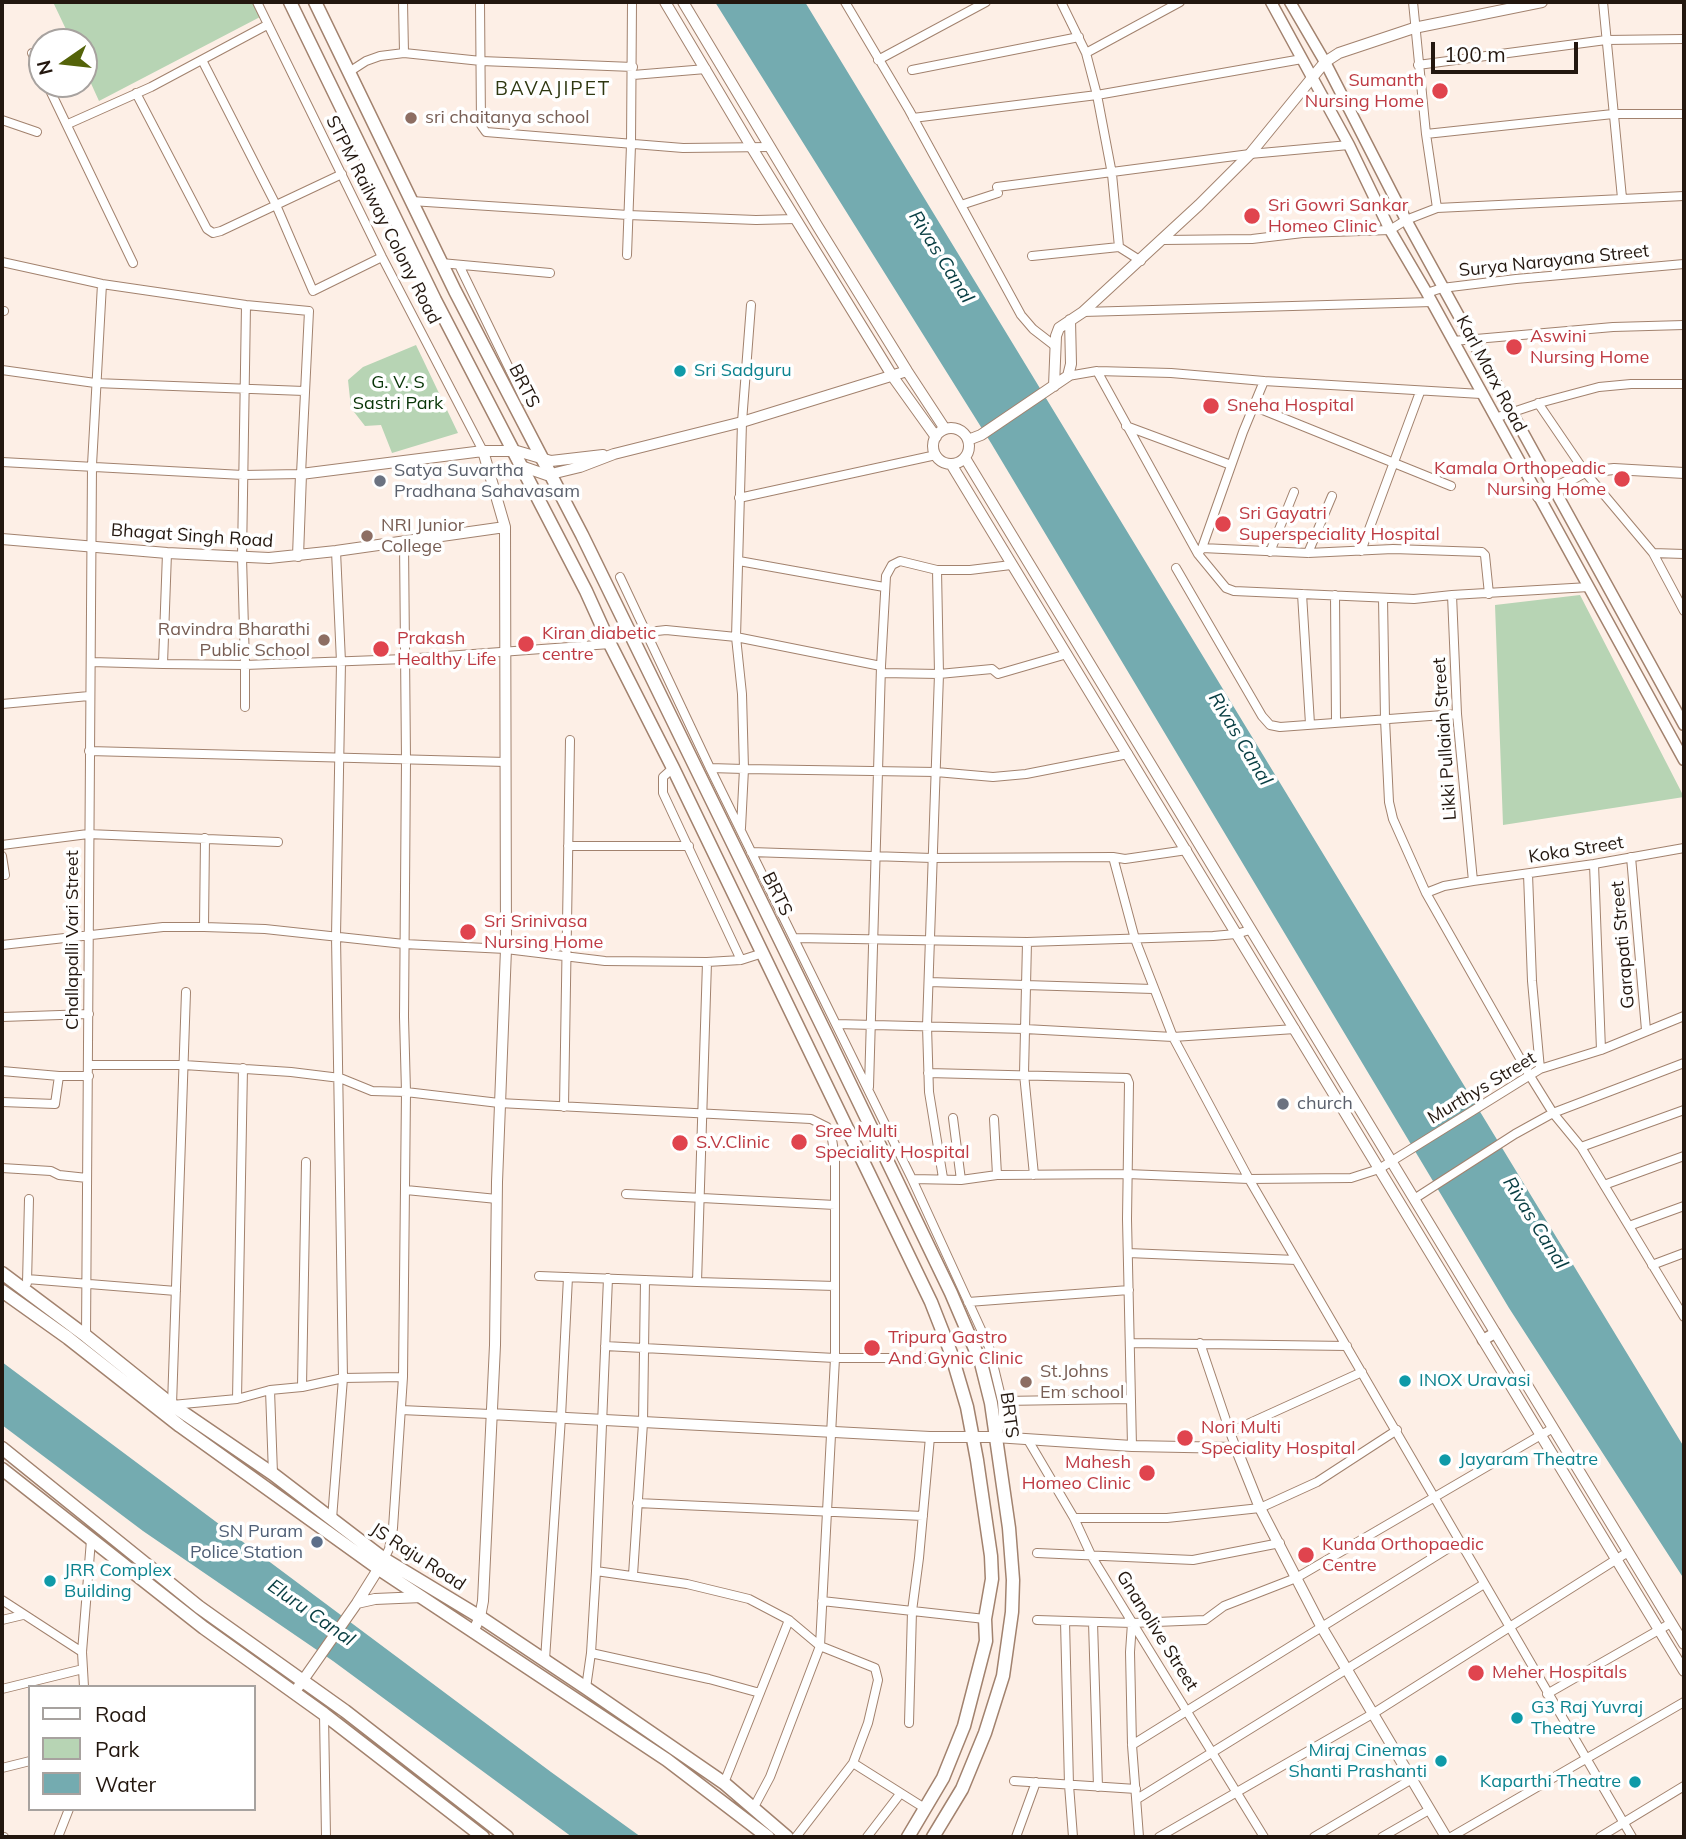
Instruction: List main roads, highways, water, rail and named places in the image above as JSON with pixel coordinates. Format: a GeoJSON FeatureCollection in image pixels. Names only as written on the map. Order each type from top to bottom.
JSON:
{"type":"FeatureCollection","features":[{"type":"Feature","properties":{"kind":"main road"},"geometry":{"type":"LineString","coordinates":[[290,2],[435,300],[586,591],[673,768],[931,1302],[953,1358],[972,1436],[991,1556],[992,1579],[985,1619],[986,1641],[964,1726],[943,1778],[908,1837]]}},
{"type":"Feature","properties":{"kind":"main road","name":"BRTS"},"geometry":{"type":"LineString","coordinates":[[315,2],[441,263],[550,474],[832,1046],[963,1319],[985,1376],[1012,1553],[1009,1645],[994,1707],[975,1761],[962,1789],[933,1837]]}},
{"type":"Feature","properties":{"kind":"main road","name":"Karl Marx Road"},"geometry":{"type":"LineString","coordinates":[[1271,2],[1349,145],[1390,230],[1430,297],[1684,760]]}},
{"type":"Feature","properties":{"kind":"main road","name":"Karl Marx Road"},"geometry":{"type":"LineString","coordinates":[[1290,2],[1325,62],[1442,288],[1683,721]]}},
{"type":"Feature","properties":{"kind":"main road","name":"JS Raju Road"},"geometry":{"type":"LineString","coordinates":[[2,1273],[172,1405],[273,1474],[332,1519],[422,1597],[667,1760],[768,1837]]}},
{"type":"Feature","properties":{"kind":"main road","name":"JS Raju Road"},"geometry":{"type":"LineString","coordinates":[[2,1291],[68,1338],[180,1426],[381,1564],[480,1617],[545,1660],[724,1783],[787,1837]]}},
{"type":"Feature","properties":{"kind":"main road"},"geometry":{"type":"LineString","coordinates":[[1483,1340],[1495,1333]]}},
{"type":"Feature","properties":{"kind":"main road"},"geometry":{"type":"LineString","coordinates":[[2,1448],[199,1607],[303,1680],[507,1837]]}},
{"type":"Feature","properties":{"kind":"main road"},"geometry":{"type":"LineString","coordinates":[[2,1469],[91,1540],[483,1837]]}},
{"type":"Feature","properties":{"kind":"water","name":"Rivas Canal"},"geometry":{"type":"Polygon","coordinates":[[[715,2],[805,2],[1684,1447],[1684,1579],[1509,1308],[991,443],[715,2]]]}},
{"type":"Feature","properties":{"kind":"water","name":"Eluru Canal"},"geometry":{"type":"Polygon","coordinates":[[[2,1362],[641,1837],[572,1837],[333,1661],[143,1531],[2,1425],[2,1362]]]}},
{"type":"Feature","properties":{"kind":"place","name":"Sumanth Nursing Home"},"geometry":{"type":"Point","coordinates":[1440,91]}},
{"type":"Feature","properties":{"kind":"place","name":"sri chaitanya school"},"geometry":{"type":"Point","coordinates":[411,118]}},
{"type":"Feature","properties":{"kind":"place","name":"Sri Gowri Sankar Homeo Clinic"},"geometry":{"type":"Point","coordinates":[1252,216]}},
{"type":"Feature","properties":{"kind":"place","name":"Aswini Nursing Home"},"geometry":{"type":"Point","coordinates":[1514,347]}},
{"type":"Feature","properties":{"kind":"place","name":"Sri Sadguru"},"geometry":{"type":"Point","coordinates":[680,371]}},
{"type":"Feature","properties":{"kind":"place","name":"Sneha Hospital"},"geometry":{"type":"Point","coordinates":[1211,406]}},
{"type":"Feature","properties":{"kind":"place","name":"Kamala Orthopeadic Nursing Home"},"geometry":{"type":"Point","coordinates":[1622,479]}},
{"type":"Feature","properties":{"kind":"place","name":"Satya Suvartha Pradhana Sahavasam"},"geometry":{"type":"Point","coordinates":[380,481]}},
{"type":"Feature","properties":{"kind":"place","name":"Sri Gayatri Superspeciality Hospital"},"geometry":{"type":"Point","coordinates":[1223,524]}},
{"type":"Feature","properties":{"kind":"place","name":"NRI Junior College"},"geometry":{"type":"Point","coordinates":[367,536]}},
{"type":"Feature","properties":{"kind":"place","name":"Ravindra Bharathi Public School"},"geometry":{"type":"Point","coordinates":[324,640]}},
{"type":"Feature","properties":{"kind":"place","name":"Kiran diabetic centre"},"geometry":{"type":"Point","coordinates":[526,644]}},
{"type":"Feature","properties":{"kind":"place","name":"Prakash Healthy Life"},"geometry":{"type":"Point","coordinates":[381,649]}},
{"type":"Feature","properties":{"kind":"place","name":"Sri Srinivasa Nursing Home"},"geometry":{"type":"Point","coordinates":[468,932]}},
{"type":"Feature","properties":{"kind":"place","name":"church"},"geometry":{"type":"Point","coordinates":[1283,1104]}},
{"type":"Feature","properties":{"kind":"place","name":"Sree Multi Speciality Hospital"},"geometry":{"type":"Point","coordinates":[799,1142]}},
{"type":"Feature","properties":{"kind":"place","name":"S.V.Clinic"},"geometry":{"type":"Point","coordinates":[680,1143]}},
{"type":"Feature","properties":{"kind":"place","name":"Tripura Gastro And Gynic Clinic"},"geometry":{"type":"Point","coordinates":[872,1348]}},
{"type":"Feature","properties":{"kind":"place","name":"INOX Uravasi"},"geometry":{"type":"Point","coordinates":[1405,1381]}},
{"type":"Feature","properties":{"kind":"place","name":"St.Johns Em school"},"geometry":{"type":"Point","coordinates":[1026,1382]}},
{"type":"Feature","properties":{"kind":"place","name":"Nori Multi Speciality Hospital"},"geometry":{"type":"Point","coordinates":[1185,1438]}},
{"type":"Feature","properties":{"kind":"place","name":"Jayaram Theatre"},"geometry":{"type":"Point","coordinates":[1445,1460]}},
{"type":"Feature","properties":{"kind":"place","name":"Mahesh Homeo Clinic"},"geometry":{"type":"Point","coordinates":[1147,1473]}},
{"type":"Feature","properties":{"kind":"place","name":"SN Puram Police Station"},"geometry":{"type":"Point","coordinates":[317,1542]}},
{"type":"Feature","properties":{"kind":"place","name":"Kunda Orthopaedic Centre"},"geometry":{"type":"Point","coordinates":[1306,1555]}},
{"type":"Feature","properties":{"kind":"place","name":"JRR Complex Building"},"geometry":{"type":"Point","coordinates":[50,1581]}},
{"type":"Feature","properties":{"kind":"place","name":"Meher Hospitals"},"geometry":{"type":"Point","coordinates":[1476,1673]}},
{"type":"Feature","properties":{"kind":"place","name":"G3 Raj Yuvraj Theatre"},"geometry":{"type":"Point","coordinates":[1517,1718]}},
{"type":"Feature","properties":{"kind":"place","name":"Miraj Cinemas Shanti Prashanti"},"geometry":{"type":"Point","coordinates":[1441,1761]}},
{"type":"Feature","properties":{"kind":"place","name":"Kaparthi Theatre"},"geometry":{"type":"Point","coordinates":[1635,1782]}},
{"type":"Feature","properties":{"kind":"district","name":"BAVAJIPET"},"geometry":{"type":"Point","coordinates":[553,89]}},
{"type":"Feature","properties":{"kind":"park label","name":"G. V. S Sastri Park"},"geometry":{"type":"Point","coordinates":[398,393]}}]}
